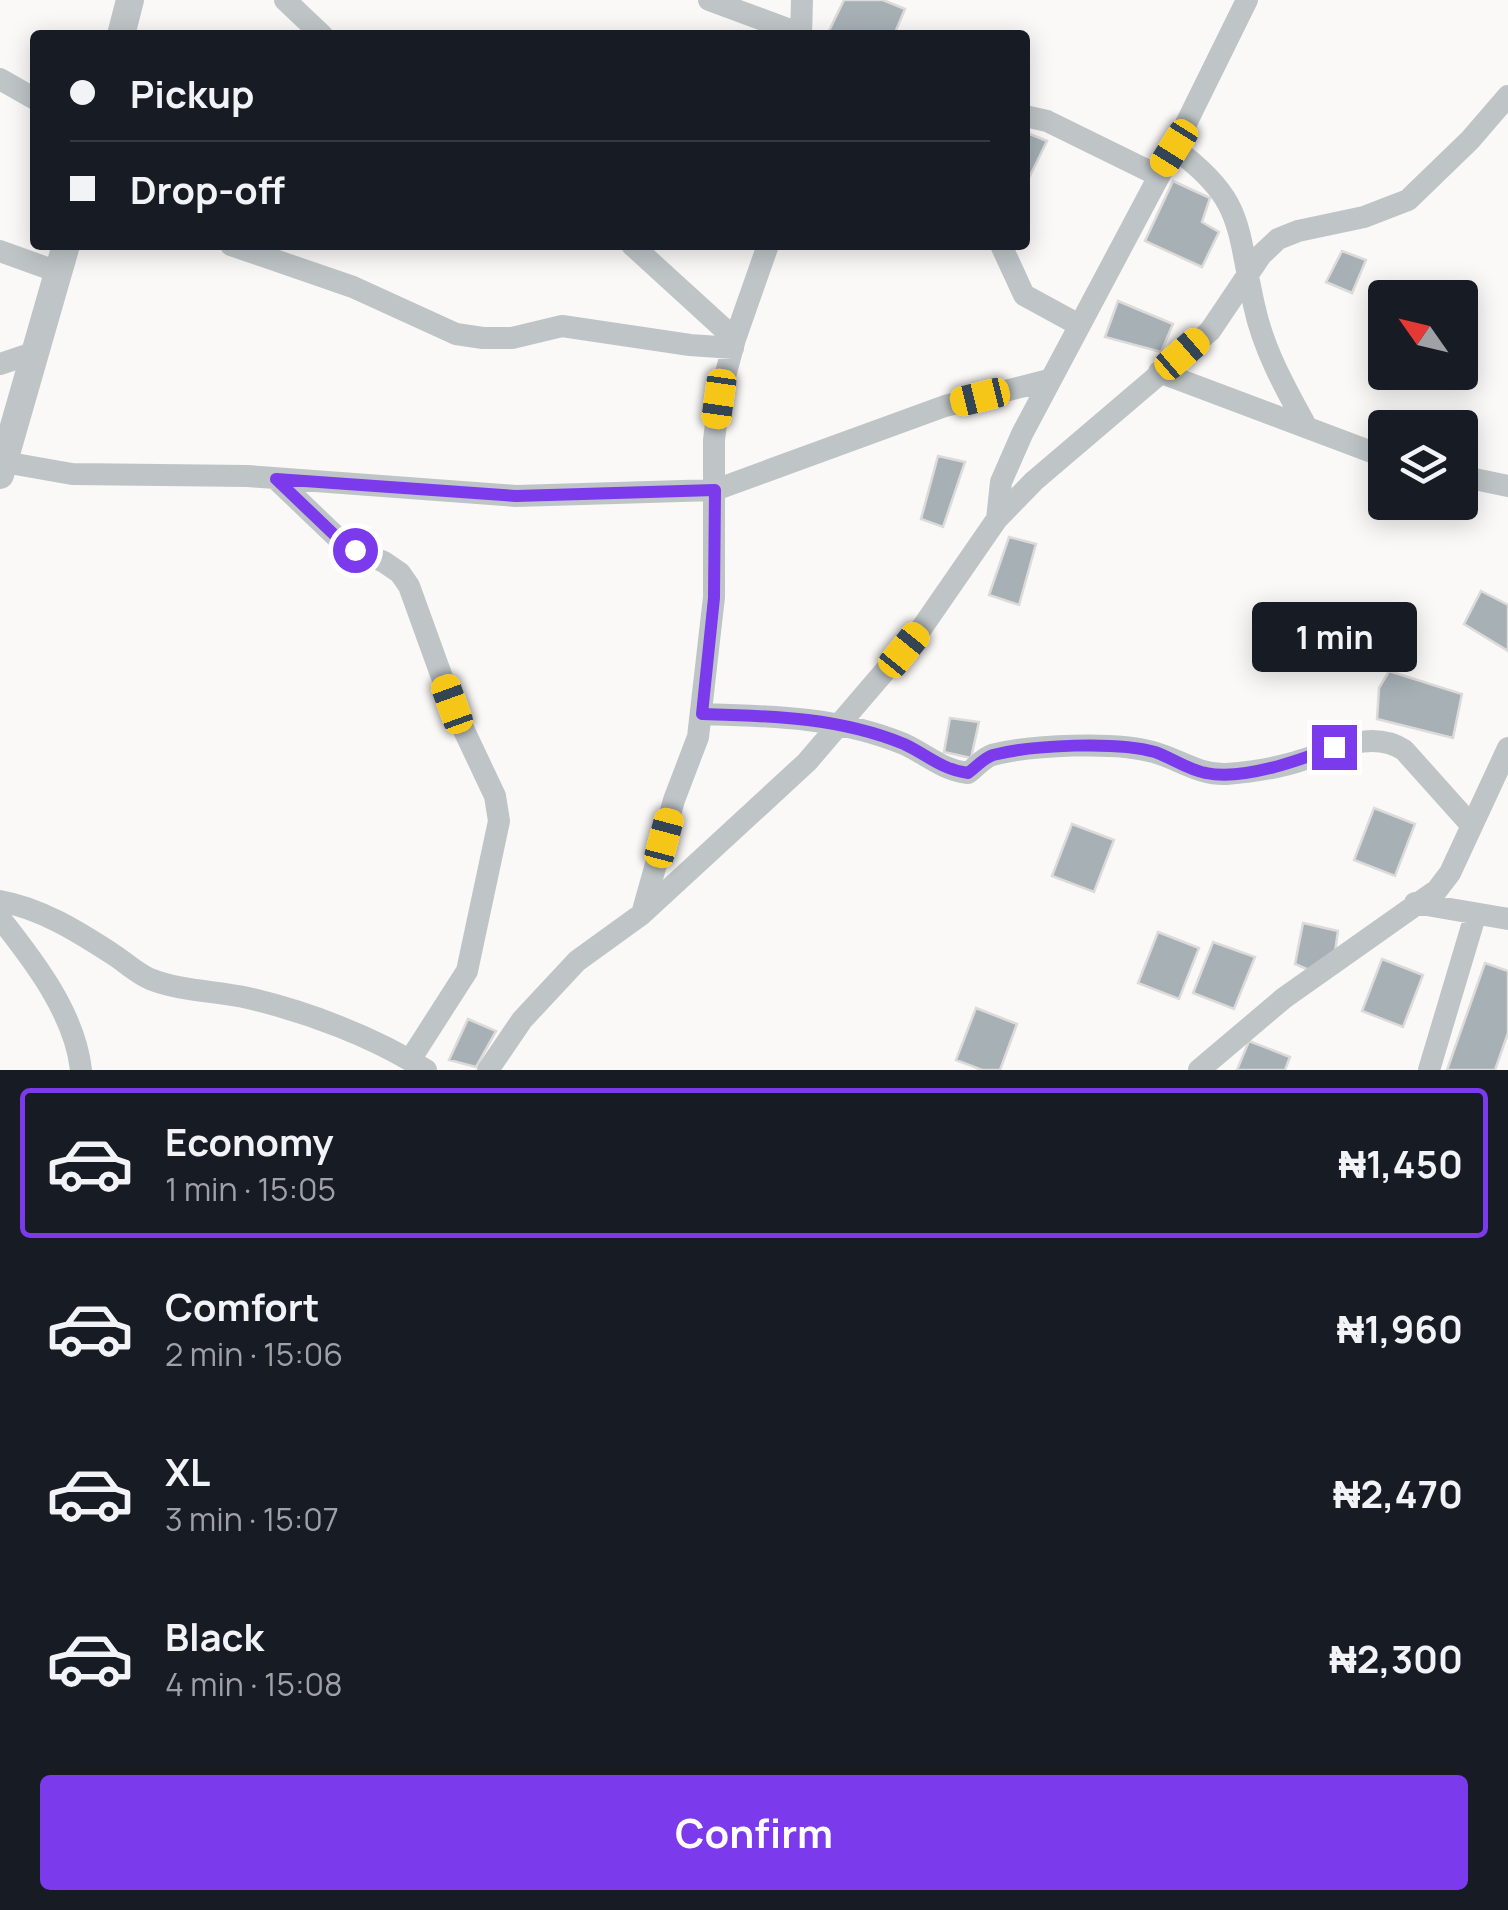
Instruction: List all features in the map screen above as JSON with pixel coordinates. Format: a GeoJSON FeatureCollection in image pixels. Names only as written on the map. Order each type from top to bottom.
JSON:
{"type":"FeatureCollection","features":[{"type":"Feature","properties":{"kind":"street"},"geometry":{"type":"LineString","coordinates":[[122,30],[130,0]]}},
{"type":"Feature","properties":{"kind":"street"},"geometry":{"type":"LineString","coordinates":[[286,0],[317,30]]}},
{"type":"Feature","properties":{"kind":"street"},"geometry":{"type":"LineString","coordinates":[[710,0],[788,30]]}},
{"type":"Feature","properties":{"kind":"street"},"geometry":{"type":"LineString","coordinates":[[801,30],[802,0]]}},
{"type":"Feature","properties":{"kind":"street"},"geometry":{"type":"LineString","coordinates":[[997,519],[1002,482],[1050,380],[1248,0]]}},
{"type":"Feature","properties":{"kind":"street"},"geometry":{"type":"LineString","coordinates":[[0,79],[30,96]]}},
{"type":"Feature","properties":{"kind":"street"},"geometry":{"type":"LineString","coordinates":[[488,1070],[522,1020],[578,961],[642,914],[745,821],[840,726],[921,629],[997,519],[1034,481],[1210,330],[1278,239],[1364,217],[1408,200],[1508,96]]}},
{"type":"Feature","properties":{"kind":"street"},"geometry":{"type":"LineString","coordinates":[[1030,117],[1156,174]]}},
{"type":"Feature","properties":{"kind":"street"},"geometry":{"type":"LineString","coordinates":[[1174,148],[1203,170],[1227,198],[1240,234],[1268,351],[1306,424]]}},
{"type":"Feature","properties":{"kind":"street"},"geometry":{"type":"LineString","coordinates":[[245,250],[353,288],[456,334],[512,338],[562,326],[690,345],[734,344]]}},
{"type":"Feature","properties":{"kind":"street"},"geometry":{"type":"LineString","coordinates":[[637,250],[734,344]]}},
{"type":"Feature","properties":{"kind":"street"},"geometry":{"type":"LineString","coordinates":[[642,914],[674,800],[698,737],[714,598],[714,440],[719,399],[766,250]]}},
{"type":"Feature","properties":{"kind":"street"},"geometry":{"type":"LineString","coordinates":[[1002,250],[1024,294],[1080,325]]}},
{"type":"Feature","properties":{"kind":"street"},"geometry":{"type":"LineString","coordinates":[[0,251],[62,258],[36,352],[6,425],[2,469],[276,479],[516,496],[715,490],[945,406],[1050,380]]}},
{"type":"Feature","properties":{"kind":"street"},"geometry":{"type":"LineString","coordinates":[[0,364],[36,352]]}},
{"type":"Feature","properties":{"kind":"street"},"geometry":{"type":"LineString","coordinates":[[1160,372],[1368,450]]}},
{"type":"Feature","properties":{"kind":"street"},"geometry":{"type":"LineString","coordinates":[[0,901],[48,917],[146,978],[260,1001],[328,1024],[418,1065],[466,971],[499,821],[494,796],[452,704],[409,586],[400,573],[384,562],[345,545],[276,479]]}},
{"type":"Feature","properties":{"kind":"street"},"geometry":{"type":"LineString","coordinates":[[1478,480],[1508,486]]}},
{"type":"Feature","properties":{"kind":"street"},"geometry":{"type":"LineString","coordinates":[[702,714],[811,718],[904,744],[925,758],[968,773],[988,756],[1120,746],[1157,753],[1206,774],[1229,774],[1304,760],[1334,747],[1374,740],[1392,742],[1404,750],[1472,826]]}},
{"type":"Feature","properties":{"kind":"street"},"geometry":{"type":"LineString","coordinates":[[1200,1070],[1252,1023],[1437,890],[1450,873],[1508,748]]}},
{"type":"Feature","properties":{"kind":"street"},"geometry":{"type":"LineString","coordinates":[[1416,903],[1508,919]]}},
{"type":"Feature","properties":{"kind":"street"},"geometry":{"type":"LineString","coordinates":[[1429,1070],[1475,916]]}},
{"type":"Feature","properties":{"kind":"street"},"geometry":{"type":"LineString","coordinates":[[0,918],[43,971],[79,1052],[81,1070]]}},
{"type":"Feature","properties":{"kind":"building"},"geometry":{"type":"Polygon","coordinates":[[[844,0],[883,0],[905,9],[896,30],[829,30],[844,0]]]}},
{"type":"Feature","properties":{"kind":"building"},"geometry":{"type":"Polygon","coordinates":[[[1030,134],[1047,141],[1030,176],[1030,134]]]}},
{"type":"Feature","properties":{"kind":"building"},"geometry":{"type":"Polygon","coordinates":[[[1173,181],[1210,198],[1202,222],[1219,232],[1202,267],[1145,241],[1173,181]]]}},
{"type":"Feature","properties":{"kind":"building"},"geometry":{"type":"Polygon","coordinates":[[[1342,251],[1366,260],[1352,293],[1326,282],[1342,251]]]}},
{"type":"Feature","properties":{"kind":"building"},"geometry":{"type":"Polygon","coordinates":[[[1118,301],[1173,324],[1161,352],[1105,337],[1118,301]]]}},
{"type":"Feature","properties":{"kind":"building"},"geometry":{"type":"Polygon","coordinates":[[[938,456],[965,462],[943,527],[921,519],[938,456]]]}},
{"type":"Feature","properties":{"kind":"building"},"geometry":{"type":"Polygon","coordinates":[[[1009,537],[1036,544],[1019,605],[989,595],[1009,537]]]}},
{"type":"Feature","properties":{"kind":"building"},"geometry":{"type":"Polygon","coordinates":[[[1481,591],[1508,605],[1508,651],[1464,624],[1481,591]]]}},
{"type":"Feature","properties":{"kind":"building"},"geometry":{"type":"Polygon","coordinates":[[[1389,671],[1462,694],[1453,738],[1377,719],[1379,688],[1389,671]]]}},
{"type":"Feature","properties":{"kind":"building"},"geometry":{"type":"Polygon","coordinates":[[[950,718],[979,722],[971,758],[944,752],[950,718]]]}},
{"type":"Feature","properties":{"kind":"building"},"geometry":{"type":"Polygon","coordinates":[[[1374,808],[1415,824],[1395,876],[1354,860],[1374,808]]]}},
{"type":"Feature","properties":{"kind":"building"},"geometry":{"type":"Polygon","coordinates":[[[1072,824],[1114,840],[1094,892],[1052,876],[1072,824]]]}},
{"type":"Feature","properties":{"kind":"building"},"geometry":{"type":"Polygon","coordinates":[[[1303,923],[1338,931],[1335,952],[1309,970],[1295,964],[1303,923]]]}},
{"type":"Feature","properties":{"kind":"building"},"geometry":{"type":"Polygon","coordinates":[[[1158,932],[1199,948],[1179,999],[1138,983],[1158,932]]]}},
{"type":"Feature","properties":{"kind":"building"},"geometry":{"type":"Polygon","coordinates":[[[1213,942],[1255,957],[1234,1009],[1193,993],[1213,942]]]}},
{"type":"Feature","properties":{"kind":"building"},"geometry":{"type":"Polygon","coordinates":[[[1382,959],[1423,975],[1403,1027],[1362,1011],[1382,959]]]}},
{"type":"Feature","properties":{"kind":"building"},"geometry":{"type":"Polygon","coordinates":[[[1485,963],[1508,971],[1508,1033],[1495,1070],[1447,1070],[1485,963]]]}},
{"type":"Feature","properties":{"kind":"building"},"geometry":{"type":"Polygon","coordinates":[[[976,1008],[1017,1024],[1000,1070],[982,1070],[956,1060],[976,1008]]]}},
{"type":"Feature","properties":{"kind":"building"},"geometry":{"type":"Polygon","coordinates":[[[468,1019],[496,1031],[476,1067],[449,1060],[468,1019]]]}},
{"type":"Feature","properties":{"kind":"building"},"geometry":{"type":"Polygon","coordinates":[[[1249,1041],[1290,1057],[1285,1070],[1237,1070],[1249,1041]]]}},
{"type":"Feature","properties":{"kind":"route"},"geometry":{"type":"LineString","coordinates":[[355,550],[276,479],[516,496],[715,490],[714,598],[702,714],[811,718],[904,744],[925,758],[968,773],[988,756],[1120,746],[1157,753],[1206,774],[1229,774],[1304,760],[1334,747]]}}]}
